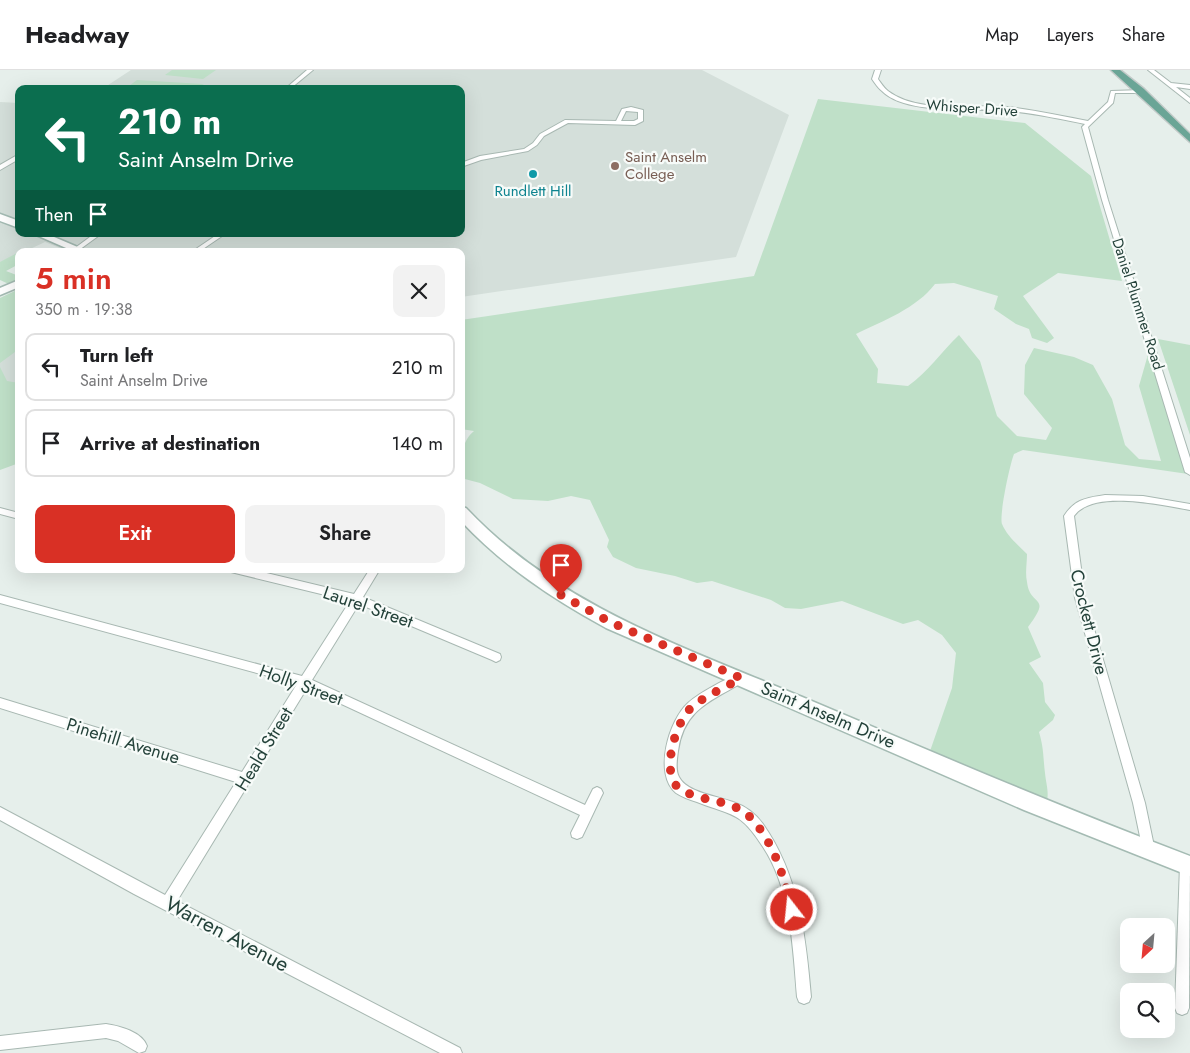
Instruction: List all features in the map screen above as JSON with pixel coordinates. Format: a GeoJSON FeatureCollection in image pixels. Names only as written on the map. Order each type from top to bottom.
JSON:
{"type":"FeatureCollection","features":[{"type":"Feature","properties":{"kind":"main road"},"geometry":{"type":"LineString","coordinates":[[1115,70],[1190,139]]}},
{"type":"Feature","properties":{"kind":"street"},"geometry":{"type":"LineString","coordinates":[[292,85],[310,70]]}},
{"type":"Feature","properties":{"kind":"street","name":"Whisper Drive"},"geometry":{"type":"LineString","coordinates":[[878,70],[874,77],[879,86],[897,97],[916,104],[938,107],[1011,109],[1087,123]]}},
{"type":"Feature","properties":{"kind":"street"},"geometry":{"type":"LineString","coordinates":[[1151,70],[1190,101]]}},
{"type":"Feature","properties":{"kind":"street"},"geometry":{"type":"LineString","coordinates":[[1171,85],[1190,87]]}},
{"type":"Feature","properties":{"kind":"street"},"geometry":{"type":"LineString","coordinates":[[1087,123],[1111,102],[1113,92],[1141,92]]}},
{"type":"Feature","properties":{"kind":"street"},"geometry":{"type":"LineString","coordinates":[[465,164],[483,157],[526,150],[535,144],[542,135],[567,121],[594,124],[618,122]]}},
{"type":"Feature","properties":{"kind":"street","name":"Daniel Plummer Road"},"geometry":{"type":"LineString","coordinates":[[1087,123],[1085,127],[1105,200],[1190,472]]}},
{"type":"Feature","properties":{"kind":"street"},"geometry":{"type":"LineString","coordinates":[[1,168],[15,159]]}},
{"type":"Feature","properties":{"kind":"street"},"geometry":{"type":"LineString","coordinates":[[1,168],[15,163]]}},
{"type":"Feature","properties":{"kind":"street"},"geometry":{"type":"LineString","coordinates":[[0,217],[15,223]]}},
{"type":"Feature","properties":{"kind":"street"},"geometry":{"type":"LineString","coordinates":[[45,237],[71,248]]}},
{"type":"Feature","properties":{"kind":"street"},"geometry":{"type":"LineString","coordinates":[[82,248],[94,237]]}},
{"type":"Feature","properties":{"kind":"street"},"geometry":{"type":"LineString","coordinates":[[201,248],[217,237]]}},
{"type":"Feature","properties":{"kind":"street"},"geometry":{"type":"LineString","coordinates":[[0,292],[15,285]]}},
{"type":"Feature","properties":{"kind":"street","name":"Crockett Drive"},"geometry":{"type":"LineString","coordinates":[[1150,851],[1139,803],[1080,598],[1069,516],[1078,503],[1094,498],[1190,507]]}},
{"type":"Feature","properties":{"kind":"street"},"geometry":{"type":"LineString","coordinates":[[0,511],[15,515]]}},
{"type":"Feature","properties":{"kind":"street","name":"Saint Anselm Drive"},"geometry":{"type":"LineString","coordinates":[[465,516],[478,530],[518,563],[580,606],[612,623],[1010,795],[1188,865]]}},
{"type":"Feature","properties":{"kind":"street","name":"Laurel Street"},"geometry":{"type":"LineString","coordinates":[[251,573],[357,600],[496,657]]}},
{"type":"Feature","properties":{"kind":"street","name":"Heald Street"},"geometry":{"type":"LineString","coordinates":[[168,903],[373,573]]}},
{"type":"Feature","properties":{"kind":"street","name":"Holly Street"},"geometry":{"type":"LineString","coordinates":[[0,599],[306,682],[588,812]]}},
{"type":"Feature","properties":{"kind":"street"},"geometry":{"type":"LineString","coordinates":[[741,678],[700,701],[686,712],[676,735],[670,758],[670,771],[672,779],[679,788],[741,810],[750,817],[767,839],[782,877],[795,921],[804,997]]}},
{"type":"Feature","properties":{"kind":"street","name":"Pinehill Avenue"},"geometry":{"type":"LineString","coordinates":[[0,703],[246,779]]}},
{"type":"Feature","properties":{"kind":"street"},"geometry":{"type":"LineString","coordinates":[[577,833],[597,793]]}},
{"type":"Feature","properties":{"kind":"street","name":"Warren Avenue"},"geometry":{"type":"LineString","coordinates":[[0,813],[455,1053]]}},
{"type":"Feature","properties":{"kind":"street"},"geometry":{"type":"LineString","coordinates":[[1182,1008],[1188,865]]}},
{"type":"Feature","properties":{"kind":"street"},"geometry":{"type":"LineString","coordinates":[[0,1043],[106,1031],[121,1034],[140,1046]]}},
{"type":"Feature","properties":{"kind":"shaded area","name":"Saint Anselm College"},"geometry":{"type":"Polygon","coordinates":[[[131,70],[702,70],[789,115],[736,257],[465,296],[465,248],[60,248],[45,242],[32,248],[15,248],[15,257],[0,264],[0,102],[15,103],[15,237],[465,237],[465,85],[108,85],[131,70]]]}},
{"type":"Feature","properties":{"kind":"shaded area"},"geometry":{"type":"Polygon","coordinates":[[[15,291],[15,391],[0,383],[0,300],[15,291]]]}},
{"type":"Feature","properties":{"kind":"green space"},"geometry":{"type":"Polygon","coordinates":[[[172,70],[216,70],[203,79],[165,75],[172,70]]]}},
{"type":"Feature","properties":{"kind":"green space"},"geometry":{"type":"Polygon","coordinates":[[[137,80],[204,85],[130,85],[137,80]]]}},
{"type":"Feature","properties":{"kind":"green space"},"geometry":{"type":"Polygon","coordinates":[[[818,99],[1025,123],[1091,176],[1122,281],[1058,273],[1023,296],[1054,338],[1047,343],[1032,338],[1029,329],[1016,324],[994,309],[998,296],[954,283],[935,284],[928,293],[909,307],[856,334],[878,369],[877,383],[908,386],[922,375],[959,335],[980,361],[997,416],[1017,436],[1046,440],[1052,428],[1024,394],[1025,365],[1034,348],[1074,357],[1093,365],[1112,399],[1125,445],[1139,459],[1161,461],[1139,386],[1151,344],[1183,450],[1188,474],[1023,450],[1014,454],[1008,478],[1002,511],[1002,524],[1010,536],[1027,554],[1027,582],[1029,590],[1039,605],[1039,610],[1028,627],[1041,657],[1029,663],[1043,683],[1045,702],[1055,715],[1053,720],[1039,732],[1048,790],[1047,802],[929,754],[952,688],[956,653],[942,635],[918,620],[903,624],[842,601],[801,609],[785,608],[771,600],[712,581],[697,583],[675,576],[636,568],[613,557],[607,547],[609,540],[590,500],[571,496],[548,501],[513,499],[480,483],[465,479],[465,444],[474,431],[465,430],[465,319],[754,276],[818,99]]]}},
{"type":"Feature","properties":{"kind":"green space"},"geometry":{"type":"Polygon","coordinates":[[[15,254],[15,266],[6,271],[15,274],[15,282],[11,285],[0,280],[0,262],[15,254]]]}},
{"type":"Feature","properties":{"kind":"green space"},"geometry":{"type":"Polygon","coordinates":[[[15,291],[15,352],[0,363],[0,298],[15,291]]]}},
{"type":"Feature","properties":{"kind":"green space"},"geometry":{"type":"Polygon","coordinates":[[[1158,339],[1190,345],[1190,435],[1158,339]]]}},
{"type":"Feature","properties":{"kind":"green space"},"geometry":{"type":"Polygon","coordinates":[[[0,367],[7,381],[15,382],[15,464],[0,470],[0,367]]]}},
{"type":"Feature","properties":{"kind":"place","name":"Saint Anselm College"},"geometry":{"type":"Point","coordinates":[615,166]}},
{"type":"Feature","properties":{"kind":"place","name":"Rundlett Hill"},"geometry":{"type":"Point","coordinates":[533,174]}},
{"type":"Feature","properties":{"kind":"route"},"geometry":{"type":"LineString","coordinates":[[561,595],[612,623],[741,678],[700,701],[686,712],[676,735],[670,758],[670,771],[672,779],[679,788],[695,795],[730,805],[750,817],[767,839],[773,851],[792,910]]}}]}
